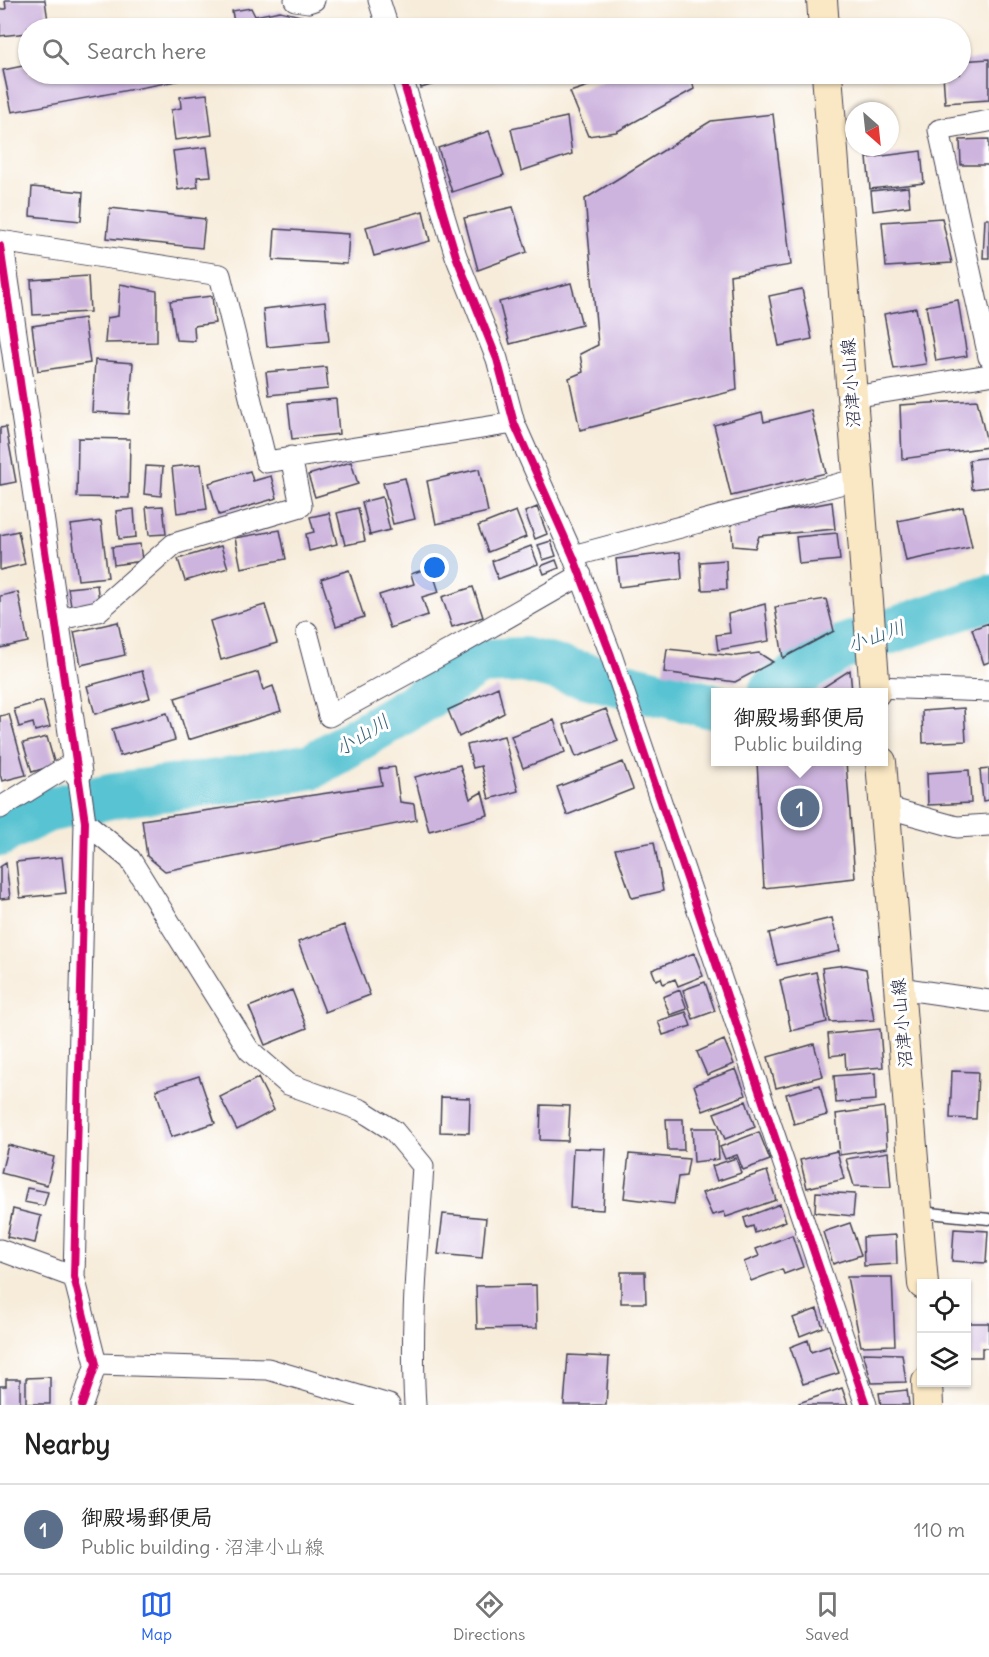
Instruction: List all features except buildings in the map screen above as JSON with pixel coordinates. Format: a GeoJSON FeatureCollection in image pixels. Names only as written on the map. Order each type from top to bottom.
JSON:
{"type":"FeatureCollection","features":[{"type":"Feature","properties":{"kind":"main road"},"geometry":{"type":"LineString","coordinates":[[822,0],[823,18]]}},
{"type":"Feature","properties":{"kind":"main road","name":"沼津小山線"},"geometry":{"type":"LineString","coordinates":[[828,84],[874,681]]}},
{"type":"Feature","properties":{"kind":"main road","name":"沼津小山線"},"geometry":{"type":"LineString","coordinates":[[881,766],[923,1279]]}},
{"type":"Feature","properties":{"kind":"main road"},"geometry":{"type":"LineString","coordinates":[[927,1387],[928,1405]]}},
{"type":"Feature","properties":{"kind":"street"},"geometry":{"type":"LineString","coordinates":[[295,0],[308,2],[314,0]]}},
{"type":"Feature","properties":{"kind":"street"},"geometry":{"type":"LineString","coordinates":[[379,0],[385,18]]}},
{"type":"Feature","properties":{"kind":"street"},"geometry":{"type":"LineString","coordinates":[[404,84],[456,256],[497,359],[514,423],[577,565],[611,655],[866,1405]]}},
{"type":"Feature","properties":{"kind":"street"},"geometry":{"type":"LineString","coordinates":[[989,121],[939,130],[989,357]]}},
{"type":"Feature","properties":{"kind":"street"},"geometry":{"type":"LineString","coordinates":[[0,241],[220,275],[266,462],[514,423]]}},
{"type":"Feature","properties":{"kind":"street"},"geometry":{"type":"LineString","coordinates":[[0,246],[86,822],[74,1277],[96,1364],[82,1405]]}},
{"type":"Feature","properties":{"kind":"street"},"geometry":{"type":"LineString","coordinates":[[853,397],[989,375]]}},
{"type":"Feature","properties":{"kind":"street"},"geometry":{"type":"LineString","coordinates":[[55,620],[98,611],[174,544],[301,506],[291,458]]}},
{"type":"Feature","properties":{"kind":"street"},"geometry":{"type":"LineString","coordinates":[[307,632],[329,716],[452,649],[577,565],[858,479]]}},
{"type":"Feature","properties":{"kind":"street"},"geometry":{"type":"LineString","coordinates":[[874,681],[989,691]]}},
{"type":"Feature","properties":{"kind":"street"},"geometry":{"type":"LineString","coordinates":[[0,808],[77,767]]}},
{"type":"Feature","properties":{"kind":"street"},"geometry":{"type":"LineString","coordinates":[[885,807],[957,827],[989,825]]}},
{"type":"Feature","properties":{"kind":"street"},"geometry":{"type":"LineString","coordinates":[[86,822],[130,859],[249,1050],[288,1084],[361,1110],[394,1131],[423,1166],[412,1360],[415,1405]]}},
{"type":"Feature","properties":{"kind":"street"},"geometry":{"type":"LineString","coordinates":[[899,988],[989,1001]]}},
{"type":"Feature","properties":{"kind":"street"},"geometry":{"type":"LineString","coordinates":[[0,1250],[74,1277]]}},
{"type":"Feature","properties":{"kind":"street"},"geometry":{"type":"LineString","coordinates":[[96,1364],[268,1369],[389,1405]]}},
{"type":"Feature","properties":{"kind":"lane"},"geometry":{"type":"LineString","coordinates":[[917,1212],[989,1219]]}},
{"type":"Feature","properties":{"kind":"waterway","name":"小山川"},"geometry":{"type":"LineString","coordinates":[[777,688],[840,648],[989,598]]}},
{"type":"Feature","properties":{"kind":"waterway","name":"小山川"},"geometry":{"type":"LineString","coordinates":[[0,834],[46,810],[115,795],[234,780],[312,766],[421,701],[479,662],[523,660],[711,706]]}},
{"type":"Feature","properties":{"kind":"cycle path"},"geometry":{"type":"LineString","coordinates":[[404,84],[456,256],[497,359],[514,423],[573,556],[611,655],[866,1405]]}},
{"type":"Feature","properties":{"kind":"cycle path"},"geometry":{"type":"LineString","coordinates":[[0,246],[85,822],[74,1277],[96,1364],[82,1405]]}},
{"type":"Feature","properties":{"kind":"place","name":"御殿場郵便局"},"geometry":{"type":"Point","coordinates":[800,808]}}]}
